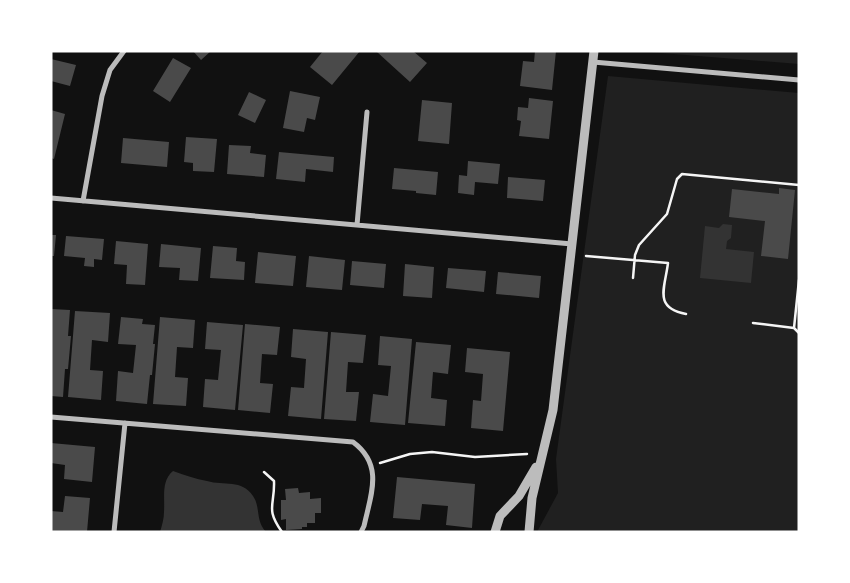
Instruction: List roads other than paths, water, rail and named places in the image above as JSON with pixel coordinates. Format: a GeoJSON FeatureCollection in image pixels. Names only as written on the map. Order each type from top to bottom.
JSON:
{"type":"FeatureCollection","features":[{"type":"Feature","properties":{"kind":"street"},"geometry":{"type":"LineString","coordinates":[[83,201],[102,96],[110,70],[124,51]]}},
{"type":"Feature","properties":{"kind":"street"},"geometry":{"type":"LineString","coordinates":[[529,532],[532,498],[553,410],[594,51]]}},
{"type":"Feature","properties":{"kind":"street"},"geometry":{"type":"LineString","coordinates":[[593,62],[799,80]]}},
{"type":"Feature","properties":{"kind":"street"},"geometry":{"type":"LineString","coordinates":[[357,225],[367,112]]}},
{"type":"Feature","properties":{"kind":"street"},"geometry":{"type":"LineString","coordinates":[[51,198],[572,244]]}},
{"type":"Feature","properties":{"kind":"street"},"geometry":{"type":"LineString","coordinates":[[51,417],[353,442],[364,450],[372,465],[373,488],[361,532]]}},
{"type":"Feature","properties":{"kind":"street"},"geometry":{"type":"LineString","coordinates":[[114,532],[125,423]]}},
{"type":"Feature","properties":{"kind":"street"},"geometry":{"type":"LineString","coordinates":[[495,532],[500,516],[519,496],[542,458]]}}]}
